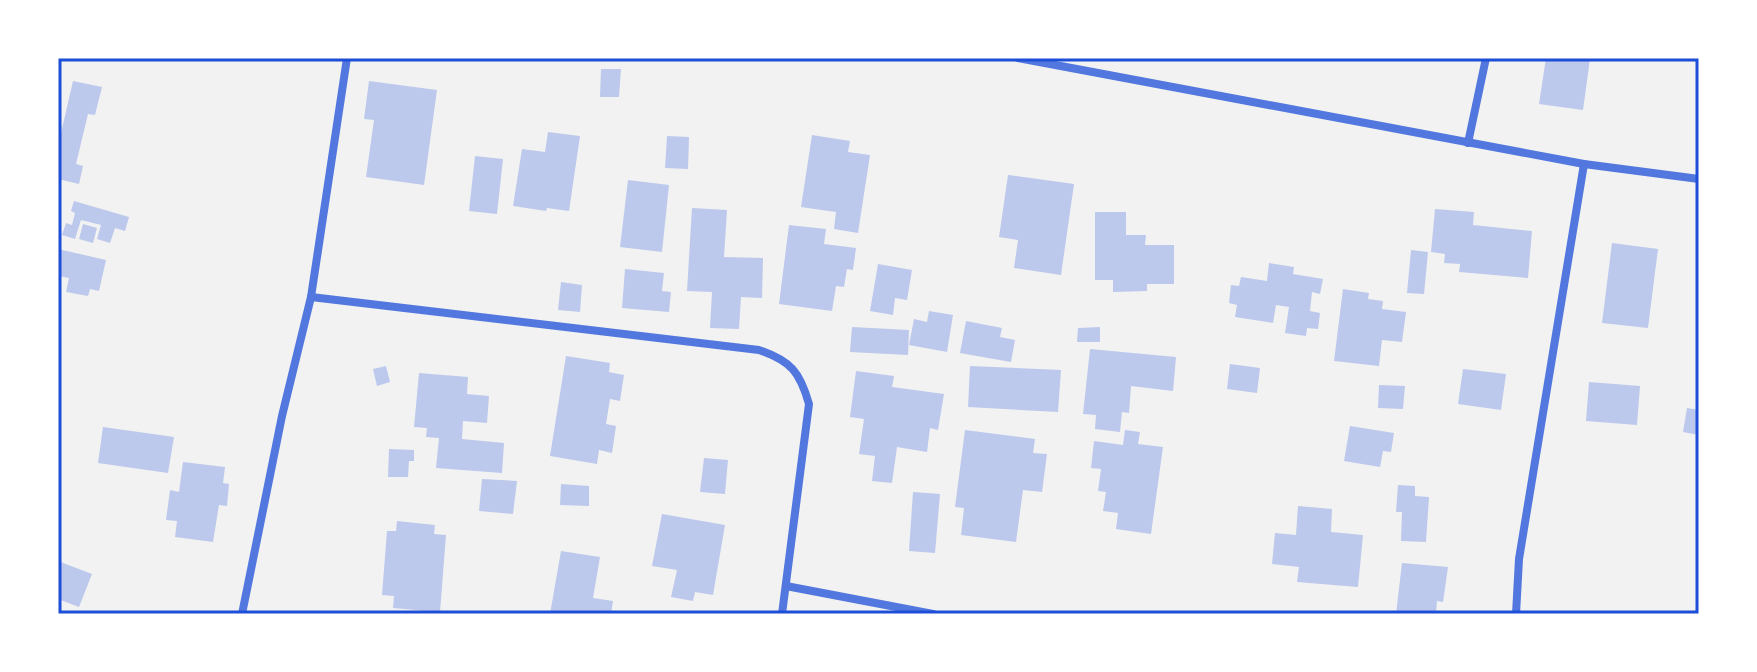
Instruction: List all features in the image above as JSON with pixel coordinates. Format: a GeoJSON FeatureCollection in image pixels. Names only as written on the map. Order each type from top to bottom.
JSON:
{"type":"FeatureCollection","features":[{"type":"Feature","properties":{"kind":"street"},"geometry":{"type":"LineString","coordinates":[[242,614],[282,416],[311,297],[347,58]]}},
{"type":"Feature","properties":{"kind":"street"},"geometry":{"type":"LineString","coordinates":[[1018,58],[1584,164],[1699,179]]}},
{"type":"Feature","properties":{"kind":"street"},"geometry":{"type":"LineString","coordinates":[[1468,143],[1486,58]]}},
{"type":"Feature","properties":{"kind":"street"},"geometry":{"type":"LineString","coordinates":[[1516,614],[1519,559],[1584,164]]}},
{"type":"Feature","properties":{"kind":"street"},"geometry":{"type":"LineString","coordinates":[[311,297],[759,350],[777,356],[793,369],[804,385],[809,404],[782,614]]}},
{"type":"Feature","properties":{"kind":"street"},"geometry":{"type":"LineString","coordinates":[[786,586],[933,614]]}},
{"type":"Feature","properties":{"kind":"building"},"geometry":{"type":"Polygon","coordinates":[[[1546,58],[1590,59],[1583,110],[1539,104],[1546,58]]]}},
{"type":"Feature","properties":{"kind":"building"},"geometry":{"type":"Polygon","coordinates":[[[601,69],[621,69],[619,97],[600,97],[601,69]]]}},
{"type":"Feature","properties":{"kind":"building"},"geometry":{"type":"Polygon","coordinates":[[[73,81],[102,87],[95,115],[88,114],[76,164],[83,166],[79,184],[58,179],[58,146],[73,81]]]}},
{"type":"Feature","properties":{"kind":"building"},"geometry":{"type":"Polygon","coordinates":[[[369,81],[437,90],[424,185],[366,177],[374,120],[364,119],[369,81]]]}},
{"type":"Feature","properties":{"kind":"building"},"geometry":{"type":"Polygon","coordinates":[[[548,132],[580,136],[569,211],[513,206],[522,149],[545,152],[548,132]]]}},
{"type":"Feature","properties":{"kind":"building"},"geometry":{"type":"Polygon","coordinates":[[[812,135],[850,141],[848,152],[870,155],[858,233],[834,229],[836,212],[801,207],[812,135]]]}},
{"type":"Feature","properties":{"kind":"building"},"geometry":{"type":"Polygon","coordinates":[[[667,136],[689,137],[688,169],[665,168],[667,136]]]}},
{"type":"Feature","properties":{"kind":"building"},"geometry":{"type":"Polygon","coordinates":[[[475,156],[503,159],[497,214],[469,211],[475,156]]]}},
{"type":"Feature","properties":{"kind":"building"},"geometry":{"type":"Polygon","coordinates":[[[1008,175],[1074,184],[1061,275],[1014,268],[1018,240],[999,237],[1008,175]]]}},
{"type":"Feature","properties":{"kind":"building"},"geometry":{"type":"Polygon","coordinates":[[[628,180],[669,185],[662,252],[620,247],[628,180]]]}},
{"type":"Feature","properties":{"kind":"building"},"geometry":{"type":"Polygon","coordinates":[[[74,201],[129,217],[125,231],[115,228],[110,243],[97,239],[101,225],[81,220],[75,239],[62,235],[66,223],[72,225],[74,201]]]}},
{"type":"Feature","properties":{"kind":"building"},"geometry":{"type":"Polygon","coordinates":[[[692,208],[727,210],[724,257],[763,258],[762,298],[741,297],[739,329],[710,328],[712,292],[687,291],[692,208]]]}},
{"type":"Feature","properties":{"kind":"building"},"geometry":{"type":"Polygon","coordinates":[[[1435,209],[1474,212],[1473,225],[1532,231],[1528,278],[1459,272],[1460,264],[1444,263],[1445,254],[1431,252],[1435,209]]]}},
{"type":"Feature","properties":{"kind":"building"},"geometry":{"type":"Polygon","coordinates":[[[1095,212],[1126,212],[1126,235],[1146,235],[1145,245],[1174,245],[1174,284],[1147,284],[1147,291],[1113,292],[1113,280],[1095,280],[1095,212]]]}},
{"type":"Feature","properties":{"kind":"building"},"geometry":{"type":"Polygon","coordinates":[[[83,224],[97,228],[93,243],[79,239],[83,224]]]}},
{"type":"Feature","properties":{"kind":"building"},"geometry":{"type":"Polygon","coordinates":[[[789,225],[826,229],[824,244],[856,248],[853,270],[847,269],[844,287],[836,286],[832,311],[779,304],[789,225]]]}},
{"type":"Feature","properties":{"kind":"building"},"geometry":{"type":"Polygon","coordinates":[[[1612,243],[1658,249],[1648,328],[1602,323],[1612,243]]]}},
{"type":"Feature","properties":{"kind":"building"},"geometry":{"type":"Polygon","coordinates":[[[58,249],[106,260],[99,291],[90,289],[88,296],[66,292],[69,278],[58,276],[58,249]]]}},
{"type":"Feature","properties":{"kind":"building"},"geometry":{"type":"Polygon","coordinates":[[[1411,250],[1428,252],[1424,294],[1407,293],[1411,250]]]}},
{"type":"Feature","properties":{"kind":"building"},"geometry":{"type":"Polygon","coordinates":[[[1269,263],[1294,267],[1293,274],[1323,279],[1320,294],[1312,292],[1310,311],[1320,313],[1318,329],[1307,328],[1306,336],[1285,333],[1289,307],[1276,305],[1273,323],[1235,317],[1237,305],[1229,303],[1231,285],[1239,286],[1241,277],[1267,281],[1269,263]]]}},
{"type":"Feature","properties":{"kind":"building"},"geometry":{"type":"Polygon","coordinates":[[[878,264],[912,270],[907,300],[895,298],[893,315],[870,311],[878,264]]]}},
{"type":"Feature","properties":{"kind":"building"},"geometry":{"type":"Polygon","coordinates":[[[625,269],[664,273],[662,291],[671,292],[669,312],[622,308],[625,269]]]}},
{"type":"Feature","properties":{"kind":"building"},"geometry":{"type":"Polygon","coordinates":[[[561,282],[582,285],[580,312],[558,310],[561,282]]]}},
{"type":"Feature","properties":{"kind":"building"},"geometry":{"type":"Polygon","coordinates":[[[1343,289],[1369,293],[1368,299],[1383,301],[1382,309],[1406,312],[1402,342],[1382,340],[1379,366],[1334,361],[1343,289]]]}},
{"type":"Feature","properties":{"kind":"building"},"geometry":{"type":"Polygon","coordinates":[[[929,311],[953,315],[947,352],[909,345],[914,319],[927,322],[929,311]]]}},
{"type":"Feature","properties":{"kind":"building"},"geometry":{"type":"Polygon","coordinates":[[[966,321],[1002,328],[1000,337],[1015,340],[1011,362],[960,353],[966,321]]]}},
{"type":"Feature","properties":{"kind":"building"},"geometry":{"type":"Polygon","coordinates":[[[852,327],[909,330],[908,355],[850,352],[852,327]]]}},
{"type":"Feature","properties":{"kind":"building"},"geometry":{"type":"Polygon","coordinates":[[[1100,327],[1100,342],[1077,342],[1078,328],[1100,327]]]}},
{"type":"Feature","properties":{"kind":"building"},"geometry":{"type":"Polygon","coordinates":[[[1090,349],[1176,357],[1173,391],[1131,386],[1129,413],[1122,412],[1120,432],[1095,429],[1096,415],[1083,414],[1090,349]]]}},
{"type":"Feature","properties":{"kind":"building"},"geometry":{"type":"Polygon","coordinates":[[[566,356],[610,363],[609,372],[624,375],[620,401],[610,399],[606,424],[616,426],[612,453],[599,450],[597,464],[550,456],[566,356]]]}},
{"type":"Feature","properties":{"kind":"building"},"geometry":{"type":"Polygon","coordinates":[[[1230,364],[1260,368],[1257,393],[1227,389],[1230,364]]]}},
{"type":"Feature","properties":{"kind":"building"},"geometry":{"type":"Polygon","coordinates":[[[386,366],[390,382],[377,386],[373,369],[386,366]]]}},
{"type":"Feature","properties":{"kind":"building"},"geometry":{"type":"Polygon","coordinates":[[[970,366],[1061,370],[1058,412],[968,407],[970,366]]]}},
{"type":"Feature","properties":{"kind":"building"},"geometry":{"type":"Polygon","coordinates":[[[1463,369],[1506,374],[1501,410],[1458,404],[1463,369]]]}},
{"type":"Feature","properties":{"kind":"building"},"geometry":{"type":"Polygon","coordinates":[[[856,371],[894,376],[892,387],[944,394],[938,430],[930,428],[927,452],[897,447],[892,483],[872,481],[875,456],[859,454],[864,419],[850,417],[856,371]]]}},
{"type":"Feature","properties":{"kind":"building"},"geometry":{"type":"Polygon","coordinates":[[[419,373],[468,377],[467,394],[489,396],[487,423],[463,421],[462,439],[504,443],[502,473],[436,468],[439,438],[426,437],[427,428],[414,427],[419,373]]]}},
{"type":"Feature","properties":{"kind":"building"},"geometry":{"type":"Polygon","coordinates":[[[1589,382],[1640,386],[1637,425],[1586,421],[1589,382]]]}},
{"type":"Feature","properties":{"kind":"building"},"geometry":{"type":"Polygon","coordinates":[[[1379,385],[1405,386],[1403,409],[1378,408],[1379,385]]]}},
{"type":"Feature","properties":{"kind":"building"},"geometry":{"type":"Polygon","coordinates":[[[1687,408],[1699,410],[1699,435],[1683,432],[1687,408]]]}},
{"type":"Feature","properties":{"kind":"building"},"geometry":{"type":"Polygon","coordinates":[[[1350,426],[1394,433],[1391,452],[1383,451],[1380,467],[1344,461],[1350,426]]]}},
{"type":"Feature","properties":{"kind":"building"},"geometry":{"type":"Polygon","coordinates":[[[103,427],[174,437],[168,473],[98,463],[103,427]]]}},
{"type":"Feature","properties":{"kind":"building"},"geometry":{"type":"Polygon","coordinates":[[[965,430],[1035,439],[1033,453],[1047,454],[1042,492],[1023,490],[1016,542],[961,535],[964,508],[955,507],[965,430]]]}},
{"type":"Feature","properties":{"kind":"building"},"geometry":{"type":"Polygon","coordinates":[[[1125,430],[1140,432],[1138,444],[1163,447],[1151,534],[1116,529],[1118,513],[1103,511],[1106,492],[1098,491],[1101,469],[1091,468],[1094,441],[1123,445],[1125,430]]]}},
{"type":"Feature","properties":{"kind":"building"},"geometry":{"type":"Polygon","coordinates":[[[389,449],[414,450],[414,461],[409,461],[408,477],[388,477],[389,449]]]}},
{"type":"Feature","properties":{"kind":"building"},"geometry":{"type":"Polygon","coordinates":[[[704,458],[728,460],[725,494],[700,492],[704,458]]]}},
{"type":"Feature","properties":{"kind":"building"},"geometry":{"type":"Polygon","coordinates":[[[183,462],[225,467],[223,483],[229,484],[227,506],[219,505],[213,542],[175,537],[177,521],[166,520],[170,490],[179,492],[183,462]]]}},
{"type":"Feature","properties":{"kind":"building"},"geometry":{"type":"Polygon","coordinates":[[[482,479],[517,481],[513,514],[479,511],[482,479]]]}},
{"type":"Feature","properties":{"kind":"building"},"geometry":{"type":"Polygon","coordinates":[[[561,484],[589,486],[589,506],[560,505],[561,484]]]}},
{"type":"Feature","properties":{"kind":"building"},"geometry":{"type":"Polygon","coordinates":[[[1398,485],[1415,486],[1415,496],[1429,497],[1426,542],[1401,541],[1402,512],[1396,512],[1398,485]]]}},
{"type":"Feature","properties":{"kind":"building"},"geometry":{"type":"Polygon","coordinates":[[[913,492],[940,494],[935,553],[909,551],[913,492]]]}},
{"type":"Feature","properties":{"kind":"building"},"geometry":{"type":"Polygon","coordinates":[[[1298,506],[1332,509],[1331,532],[1363,535],[1358,587],[1297,582],[1299,567],[1272,564],[1275,533],[1296,535],[1298,506]]]}},
{"type":"Feature","properties":{"kind":"building"},"geometry":{"type":"Polygon","coordinates":[[[662,514],[725,525],[713,595],[695,592],[693,601],[671,597],[677,570],[652,566],[662,514]]]}},
{"type":"Feature","properties":{"kind":"building"},"geometry":{"type":"Polygon","coordinates":[[[397,521],[435,525],[434,534],[446,535],[440,612],[393,608],[394,596],[382,595],[387,531],[396,531],[397,521]]]}},
{"type":"Feature","properties":{"kind":"building"},"geometry":{"type":"Polygon","coordinates":[[[561,551],[600,557],[593,598],[613,601],[611,614],[550,614],[561,551]]]}},
{"type":"Feature","properties":{"kind":"building"},"geometry":{"type":"Polygon","coordinates":[[[58,561],[92,574],[79,607],[58,599],[58,561]]]}},
{"type":"Feature","properties":{"kind":"building"},"geometry":{"type":"Polygon","coordinates":[[[1402,563],[1448,567],[1443,602],[1437,601],[1436,614],[1396,614],[1402,563]]]}}]}
